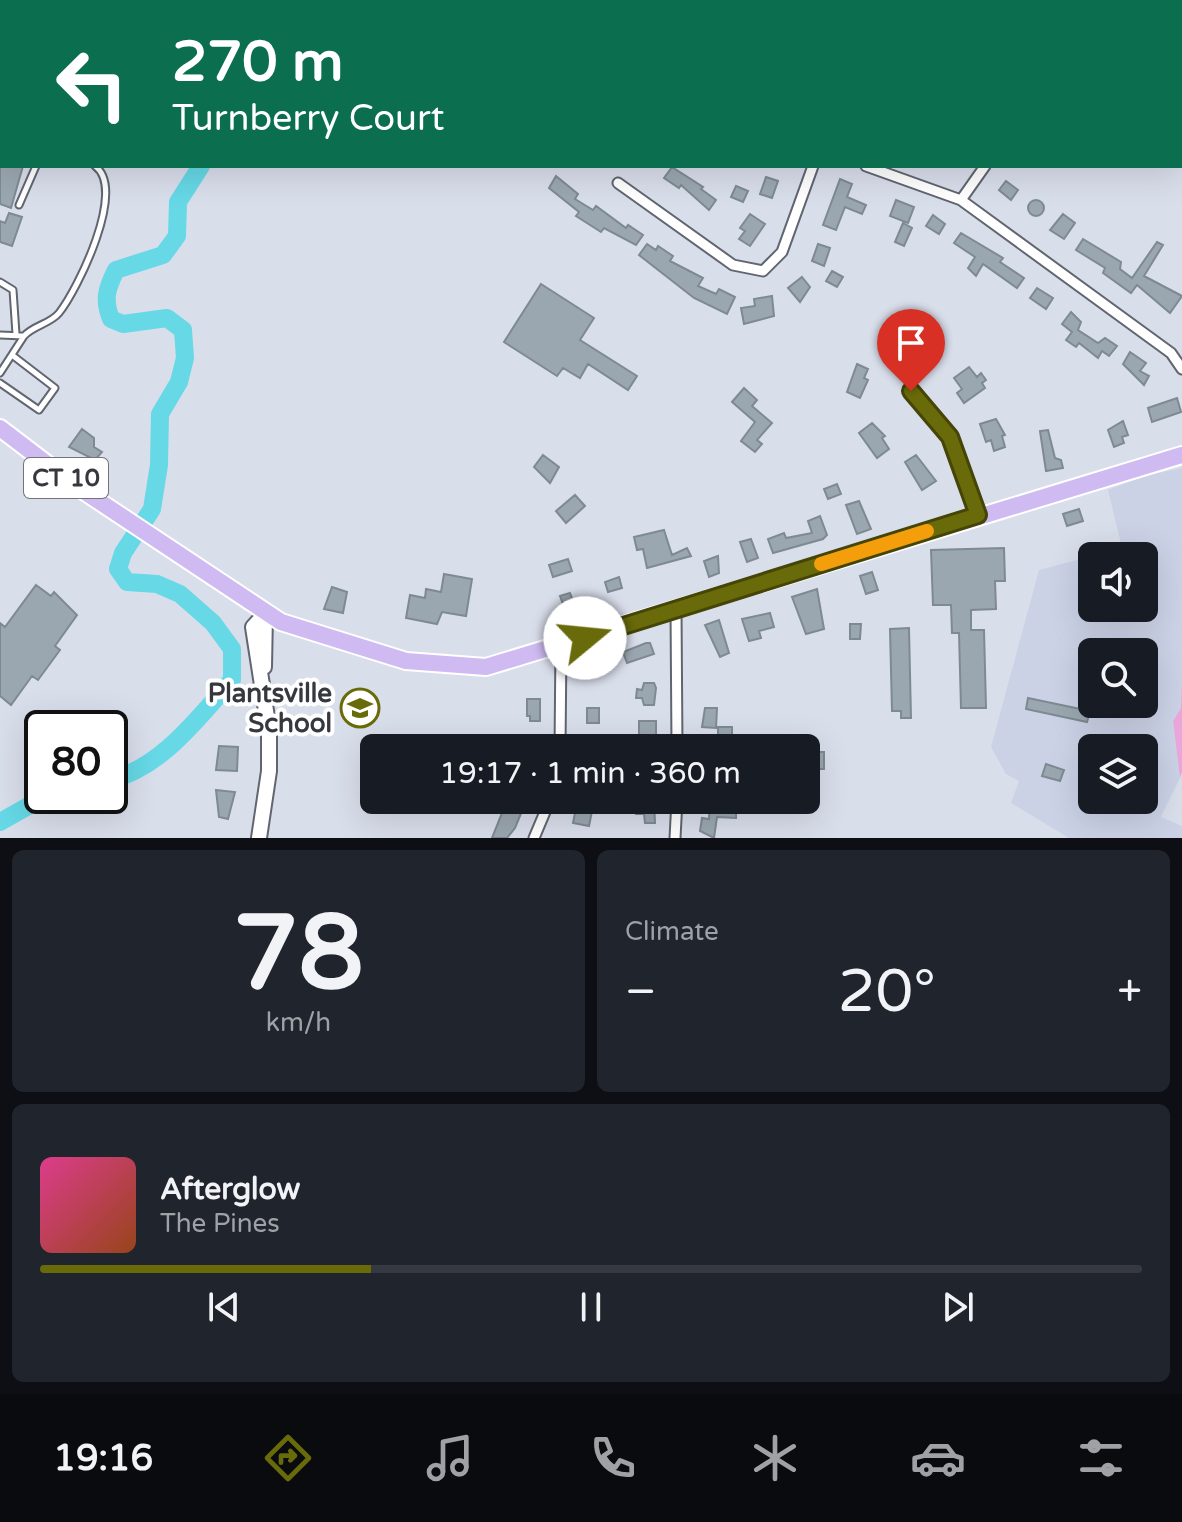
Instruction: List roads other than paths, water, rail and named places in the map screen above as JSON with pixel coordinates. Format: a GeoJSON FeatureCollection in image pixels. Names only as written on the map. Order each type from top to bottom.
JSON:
{"type":"FeatureCollection","features":[{"type":"Feature","properties":{"kind":"highway","name":"CT 10"},"geometry":{"type":"LineString","coordinates":[[0,428],[152,538],[265,614],[406,661],[486,667],[1182,455]]}},
{"type":"Feature","properties":{"kind":"main road"},"geometry":{"type":"LineString","coordinates":[[259,838],[269,771],[269,730],[263,679],[265,614]]}},
{"type":"Feature","properties":{"kind":"street"},"geometry":{"type":"LineString","coordinates":[[618,183],[733,265],[763,271],[782,252],[812,168]]}},
{"type":"Feature","properties":{"kind":"street"},"geometry":{"type":"LineString","coordinates":[[872,168],[961,200],[1171,353],[1182,369]]}},
{"type":"Feature","properties":{"kind":"street"},"geometry":{"type":"LineString","coordinates":[[961,200],[984,168]]}},
{"type":"Feature","properties":{"kind":"street"},"geometry":{"type":"LineString","coordinates":[[911,391],[950,437],[978,515]]}},
{"type":"Feature","properties":{"kind":"street"},"geometry":{"type":"LineString","coordinates":[[676,609],[677,734]]}},
{"type":"Feature","properties":{"kind":"street"},"geometry":{"type":"LineString","coordinates":[[560,734],[561,645]]}},
{"type":"Feature","properties":{"kind":"street"},"geometry":{"type":"LineString","coordinates":[[534,838],[544,814]]}},
{"type":"Feature","properties":{"kind":"street"},"geometry":{"type":"LineString","coordinates":[[675,838],[676,814]]}},
{"type":"Feature","properties":{"kind":"lane"},"geometry":{"type":"LineString","coordinates":[[19,205],[35,168]]}},
{"type":"Feature","properties":{"kind":"lane"},"geometry":{"type":"LineString","coordinates":[[0,373],[32,327],[57,316],[80,280],[105,205],[104,178],[96,168]]}},
{"type":"Feature","properties":{"kind":"lane"},"geometry":{"type":"LineString","coordinates":[[0,282],[13,290],[16,334]]}},
{"type":"Feature","properties":{"kind":"lane"},"geometry":{"type":"LineString","coordinates":[[0,335],[24,336]]}},
{"type":"Feature","properties":{"kind":"lane"},"geometry":{"type":"LineString","coordinates":[[0,383],[39,410],[55,388],[12,355]]}},
{"type":"Feature","properties":{"kind":"waterway"},"geometry":{"type":"LineString","coordinates":[[632,0],[642,0]]}},
{"type":"Feature","properties":{"kind":"waterway"},"geometry":{"type":"LineString","coordinates":[[128,774],[146,765],[177,740],[232,680],[232,649],[213,623],[180,594],[157,584],[127,582],[118,569],[123,553],[152,509],[159,465],[160,414],[179,382],[185,358],[183,330],[167,318],[123,324],[111,319],[107,294],[116,270],[163,255],[177,236],[178,202],[200,168]]}},
{"type":"Feature","properties":{"kind":"waterway"},"geometry":{"type":"LineString","coordinates":[[0,822],[24,808]]}},
{"type":"Feature","properties":{"kind":"place","name":"Plantsville School"},"geometry":{"type":"Point","coordinates":[360,708]}}]}
